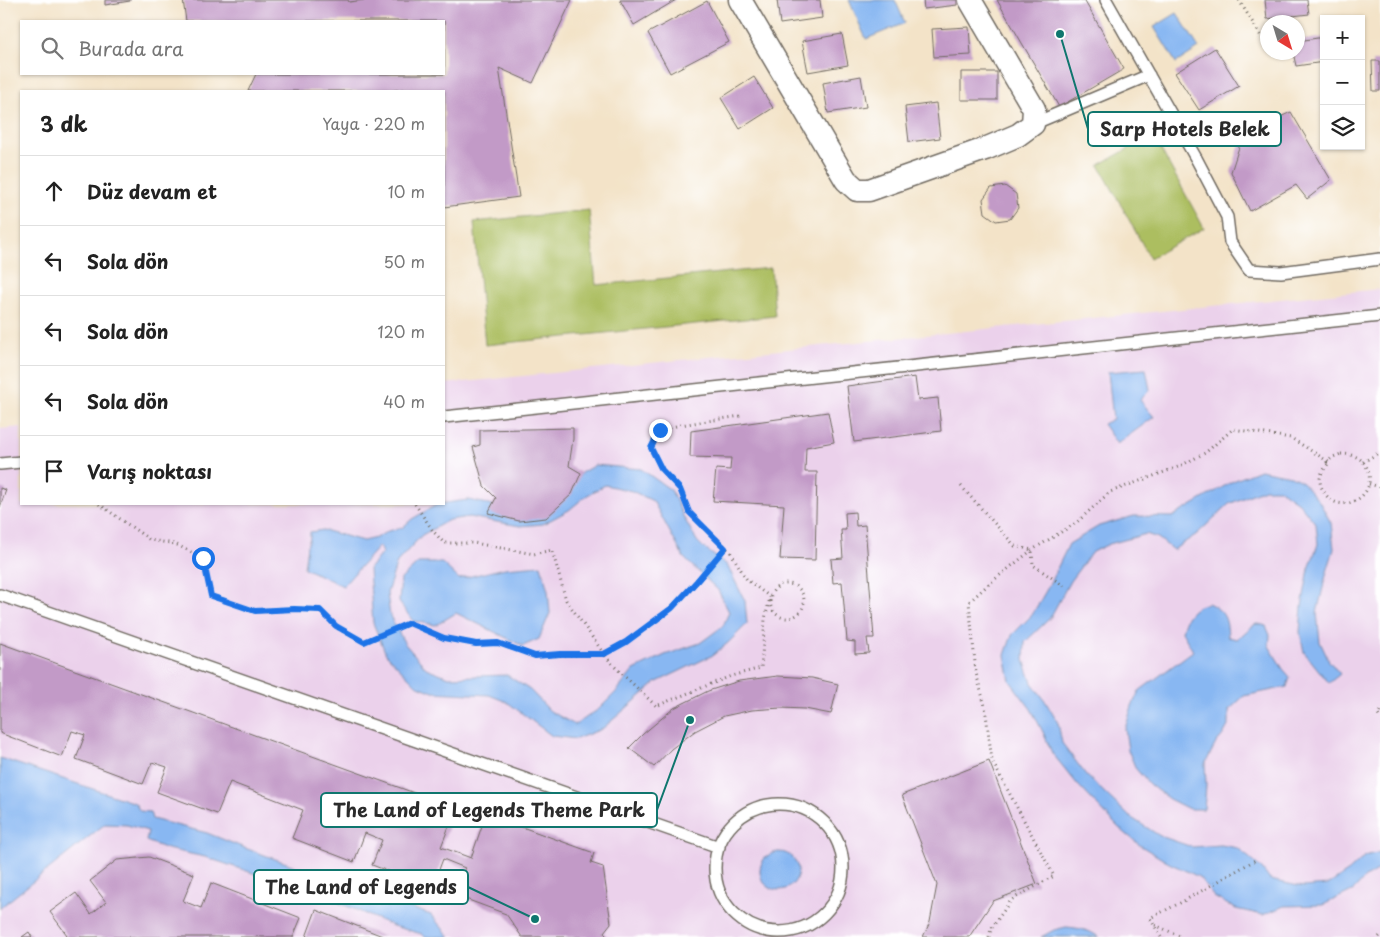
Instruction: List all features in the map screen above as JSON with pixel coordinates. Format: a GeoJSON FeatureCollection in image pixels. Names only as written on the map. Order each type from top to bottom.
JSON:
{"type":"FeatureCollection","features":[{"type":"Feature","properties":{"kind":"street"},"geometry":{"type":"LineString","coordinates":[[740,0],[846,180],[856,190],[869,190],[985,149],[1018,134],[1033,124],[1034,109],[970,0]]}},
{"type":"Feature","properties":{"kind":"lane"},"geometry":{"type":"LineString","coordinates":[[1106,0],[1227,217],[1230,242],[1249,270],[1281,272],[1380,259]]}},
{"type":"Feature","properties":{"kind":"lane"},"geometry":{"type":"LineString","coordinates":[[1033,124],[1149,76]]}},
{"type":"Feature","properties":{"kind":"lane"},"geometry":{"type":"LineString","coordinates":[[445,417],[1380,316]]}},
{"type":"Feature","properties":{"kind":"lane"},"geometry":{"type":"LineString","coordinates":[[0,464],[20,462]]}},
{"type":"Feature","properties":{"kind":"lane"},"geometry":{"type":"LineString","coordinates":[[0,595],[719,848]]}},
{"type":"Feature","properties":{"kind":"lane"},"geometry":{"type":"LineString","coordinates":[[774,804],[796,806],[815,814],[830,829],[840,847],[844,869],[840,890],[830,908],[814,922],[794,931],[773,932],[752,927],[735,915],[722,898],[715,878],[715,857],[719,848],[722,837],[736,820],[754,809],[774,804]]}},
{"type":"Feature","properties":{"kind":"path"},"geometry":{"type":"LineString","coordinates":[[1239,0],[1260,35]]}},
{"type":"Feature","properties":{"kind":"path"},"geometry":{"type":"LineString","coordinates":[[416,505],[433,531],[444,543],[474,543],[534,554],[552,550],[566,600],[613,665],[656,706],[731,676],[762,668],[765,619],[770,597],[776,587],[788,583],[798,587],[804,598],[804,604],[799,613],[789,618],[778,616],[774,612],[771,608],[770,597],[747,580],[731,553],[689,512],[680,489],[662,470],[651,448],[660,430],[680,425],[741,416]]}},
{"type":"Feature","properties":{"kind":"path"},"geometry":{"type":"LineString","coordinates":[[989,937],[991,929],[1012,900],[1054,876],[992,761],[985,706],[976,673],[969,602],[990,582],[1032,550],[1076,523],[1110,492],[1178,467],[1205,453],[1233,429],[1291,438],[1329,462]]}},
{"type":"Feature","properties":{"kind":"path"},"geometry":{"type":"LineString","coordinates":[[1363,462],[1380,452]]}},
{"type":"Feature","properties":{"kind":"path"},"geometry":{"type":"LineString","coordinates":[[1341,454],[1349,454],[1363,462],[1368,468],[1370,476],[1366,492],[1361,498],[1345,504],[1329,499],[1320,485],[1320,476],[1329,462],[1327,462],[1341,454]]}},
{"type":"Feature","properties":{"kind":"path"},"geometry":{"type":"LineString","coordinates":[[1369,484],[1380,487]]}},
{"type":"Feature","properties":{"kind":"path"},"geometry":{"type":"LineString","coordinates":[[961,486],[1015,546],[1032,550]]}},
{"type":"Feature","properties":{"kind":"path"},"geometry":{"type":"LineString","coordinates":[[100,505],[150,540],[175,544],[203,558],[211,596],[255,611],[320,610],[336,626],[364,642],[409,623],[444,638],[476,644],[498,643],[535,656],[604,654],[626,642],[672,608],[725,548]]}},
{"type":"Feature","properties":{"kind":"path"},"geometry":{"type":"LineString","coordinates":[[1032,550],[1033,565],[1064,586]]}},
{"type":"Feature","properties":{"kind":"path"},"geometry":{"type":"LineString","coordinates":[[1380,711],[1378,715],[1380,718]]}},
{"type":"Feature","properties":{"kind":"path"},"geometry":{"type":"LineString","coordinates":[[1161,937],[1150,918],[1257,859]]}},
{"type":"Feature","properties":{"kind":"path"},"geometry":{"type":"LineString","coordinates":[[1154,925],[1182,937]]}},
{"type":"Feature","properties":{"kind":"shaded area"},"geometry":{"type":"Polygon","coordinates":[[[1380,289],[1380,937],[0,937],[0,429],[20,427],[20,505],[445,505],[445,384],[1380,289]]]}},
{"type":"Feature","properties":{"kind":"green space"},"geometry":{"type":"Polygon","coordinates":[[[1153,135],[1204,228],[1150,258],[1099,165],[1153,135]]]}},
{"type":"Feature","properties":{"kind":"green space"},"geometry":{"type":"Polygon","coordinates":[[[589,210],[596,285],[771,268],[775,316],[485,345],[474,222],[589,210]]]}},
{"type":"Feature","properties":{"kind":"water"},"geometry":{"type":"Polygon","coordinates":[[[849,0],[895,0],[905,23],[866,39],[849,0]]]}},
{"type":"Feature","properties":{"kind":"water"},"geometry":{"type":"Polygon","coordinates":[[[1177,13],[1199,48],[1176,63],[1154,27],[1177,13]]]}},
{"type":"Feature","properties":{"kind":"water"},"geometry":{"type":"Polygon","coordinates":[[[1146,369],[1150,390],[1140,400],[1154,417],[1117,444],[1103,424],[1113,419],[1108,372],[1146,369]]]}},
{"type":"Feature","properties":{"kind":"water"},"geometry":{"type":"Polygon","coordinates":[[[595,465],[641,469],[671,490],[697,541],[727,565],[745,601],[747,624],[713,655],[657,682],[602,729],[576,739],[552,736],[507,702],[489,695],[433,692],[416,685],[386,654],[373,623],[369,569],[382,553],[379,546],[343,586],[304,568],[310,532],[323,530],[363,541],[376,538],[388,531],[402,528],[412,519],[436,505],[468,500],[493,505],[568,491],[581,473],[595,465]],[[605,485],[586,496],[569,510],[543,524],[520,526],[469,517],[449,520],[422,535],[397,562],[387,593],[390,616],[405,644],[426,668],[449,677],[507,675],[530,690],[550,711],[575,725],[599,709],[634,670],[665,655],[700,643],[723,626],[729,612],[718,590],[684,558],[653,501],[632,491],[605,485]]]}},
{"type":"Feature","properties":{"kind":"water"},"geometry":{"type":"Polygon","coordinates":[[[1260,470],[1291,476],[1301,481],[1319,501],[1331,523],[1334,549],[1317,613],[1320,642],[1329,661],[1340,674],[1329,683],[1304,652],[1300,632],[1302,606],[1309,569],[1318,544],[1316,524],[1299,503],[1280,489],[1264,489],[1229,504],[1197,534],[1173,550],[1158,538],[1146,534],[1109,544],[1092,552],[1070,581],[1050,618],[1025,642],[1024,660],[1032,683],[1058,723],[1062,743],[1086,775],[1130,817],[1160,836],[1192,847],[1221,845],[1238,848],[1262,869],[1270,880],[1303,887],[1328,885],[1349,871],[1365,856],[1380,852],[1380,869],[1365,878],[1354,890],[1323,905],[1284,906],[1263,915],[1236,909],[1214,897],[1199,877],[1169,863],[1141,846],[1119,828],[1078,785],[1052,753],[1031,709],[1010,681],[1005,655],[1012,635],[1032,615],[1069,544],[1099,526],[1134,516],[1172,517],[1233,481],[1260,470]]]}},
{"type":"Feature","properties":{"kind":"water"},"geometry":{"type":"Polygon","coordinates":[[[418,563],[442,563],[459,579],[505,568],[541,565],[548,591],[550,613],[539,639],[523,646],[456,613],[436,625],[413,621],[399,602],[401,579],[418,563]]]}},
{"type":"Feature","properties":{"kind":"water"},"geometry":{"type":"Polygon","coordinates":[[[1208,603],[1218,609],[1224,616],[1228,637],[1237,639],[1255,625],[1266,626],[1270,635],[1269,646],[1290,677],[1287,687],[1244,696],[1229,710],[1229,724],[1205,764],[1204,809],[1189,809],[1169,799],[1150,785],[1136,769],[1128,750],[1125,729],[1139,691],[1193,651],[1182,632],[1183,626],[1190,613],[1208,603]]]}},
{"type":"Feature","properties":{"kind":"water"},"geometry":{"type":"Polygon","coordinates":[[[0,758],[135,803],[140,811],[150,812],[152,819],[207,833],[431,915],[450,937],[425,937],[422,934],[393,926],[347,906],[271,879],[205,857],[167,849],[146,841],[148,831],[127,825],[105,824],[0,908],[0,758]]]}},
{"type":"Feature","properties":{"kind":"water"},"geometry":{"type":"Polygon","coordinates":[[[779,852],[792,858],[798,871],[792,884],[779,890],[766,884],[760,871],[766,858],[779,852]]]}},
{"type":"Feature","properties":{"kind":"water"},"geometry":{"type":"Polygon","coordinates":[[[1066,927],[1084,930],[1099,937],[1041,937],[1054,930],[1066,927]]]}},
{"type":"Feature","properties":{"kind":"building"},"geometry":{"type":"Polygon","coordinates":[[[105,0],[130,0],[130,1],[105,5],[105,0]]]}},
{"type":"Feature","properties":{"kind":"building"},"geometry":{"type":"Polygon","coordinates":[[[183,0],[348,0],[349,2],[365,0],[572,0],[533,83],[499,68],[519,197],[445,207],[445,90],[248,90],[256,75],[445,75],[445,20],[186,20],[183,0]]]}},
{"type":"Feature","properties":{"kind":"building"},"geometry":{"type":"Polygon","coordinates":[[[620,0],[676,0],[634,25],[620,0]]]}},
{"type":"Feature","properties":{"kind":"building"},"geometry":{"type":"Polygon","coordinates":[[[777,0],[820,0],[822,18],[780,24],[777,0]]]}},
{"type":"Feature","properties":{"kind":"building"},"geometry":{"type":"Polygon","coordinates":[[[923,0],[957,0],[957,5],[924,9],[923,0]]]}},
{"type":"Feature","properties":{"kind":"building"},"geometry":{"type":"Polygon","coordinates":[[[997,0],[1084,0],[1124,69],[1059,107],[997,0]]]}},
{"type":"Feature","properties":{"kind":"building"},"geometry":{"type":"Polygon","coordinates":[[[1265,0],[1307,0],[1309,14],[1267,15],[1265,0]]]}},
{"type":"Feature","properties":{"kind":"building"},"geometry":{"type":"Polygon","coordinates":[[[707,1],[729,42],[670,73],[648,33],[707,1]]]}},
{"type":"Feature","properties":{"kind":"building"},"geometry":{"type":"Polygon","coordinates":[[[969,27],[971,55],[934,57],[932,29],[969,27]]]}},
{"type":"Feature","properties":{"kind":"building"},"geometry":{"type":"Polygon","coordinates":[[[842,34],[848,65],[808,72],[802,41],[842,34]]]}},
{"type":"Feature","properties":{"kind":"building"},"geometry":{"type":"Polygon","coordinates":[[[1320,38],[1320,63],[1296,66],[1295,60],[1305,60],[1305,40],[1320,38]]]}},
{"type":"Feature","properties":{"kind":"building"},"geometry":{"type":"Polygon","coordinates":[[[1215,48],[1239,86],[1199,110],[1175,73],[1215,48]]]}},
{"type":"Feature","properties":{"kind":"building"},"geometry":{"type":"Polygon","coordinates":[[[1372,61],[1380,61],[1380,91],[1373,91],[1372,61]]]}},
{"type":"Feature","properties":{"kind":"building"},"geometry":{"type":"Polygon","coordinates":[[[961,72],[997,72],[997,100],[961,100],[961,72]]]}},
{"type":"Feature","properties":{"kind":"building"},"geometry":{"type":"Polygon","coordinates":[[[861,76],[866,107],[828,113],[823,83],[861,76]]]}},
{"type":"Feature","properties":{"kind":"building"},"geometry":{"type":"Polygon","coordinates":[[[754,77],[773,108],[740,129],[721,98],[754,77]]]}},
{"type":"Feature","properties":{"kind":"building"},"geometry":{"type":"Polygon","coordinates":[[[936,103],[940,138],[909,142],[905,107],[936,103]]]}},
{"type":"Feature","properties":{"kind":"building"},"geometry":{"type":"Polygon","coordinates":[[[1291,112],[1331,180],[1307,199],[1296,185],[1250,211],[1231,172],[1241,141],[1263,125],[1291,112]]]}},
{"type":"Feature","properties":{"kind":"building"},"geometry":{"type":"Polygon","coordinates":[[[1005,186],[1016,194],[1018,208],[1010,219],[996,221],[985,213],[983,199],[991,188],[1005,186]]]}},
{"type":"Feature","properties":{"kind":"building"},"geometry":{"type":"Polygon","coordinates":[[[915,377],[918,400],[938,398],[941,431],[854,442],[847,386],[915,377]]]}},
{"type":"Feature","properties":{"kind":"building"},"geometry":{"type":"Polygon","coordinates":[[[828,412],[834,442],[806,447],[805,472],[817,472],[815,560],[780,559],[784,505],[713,501],[716,469],[730,470],[731,458],[690,457],[691,431],[828,412]]]}},
{"type":"Feature","properties":{"kind":"building"},"geometry":{"type":"Polygon","coordinates":[[[573,428],[569,466],[581,473],[572,494],[546,518],[519,521],[488,513],[496,498],[484,486],[473,447],[480,445],[480,430],[573,428]]]}},
{"type":"Feature","properties":{"kind":"building"},"geometry":{"type":"Polygon","coordinates":[[[0,488],[6,490],[0,507],[0,488]]]}},
{"type":"Feature","properties":{"kind":"building"},"geometry":{"type":"Polygon","coordinates":[[[855,512],[856,526],[865,525],[874,638],[867,638],[869,653],[855,654],[855,642],[847,641],[842,582],[833,583],[831,559],[843,558],[841,530],[846,530],[845,513],[855,512]]]}},
{"type":"Feature","properties":{"kind":"building"},"geometry":{"type":"Polygon","coordinates":[[[0,643],[456,808],[441,847],[471,858],[486,814],[594,853],[591,863],[603,867],[611,923],[604,932],[607,937],[522,937],[506,914],[455,895],[465,868],[443,859],[432,888],[372,865],[382,840],[365,833],[354,862],[292,838],[303,810],[230,782],[217,814],[157,792],[167,767],[152,762],[143,784],[76,759],[85,735],[72,731],[62,757],[0,733],[0,643]]]}},
{"type":"Feature","properties":{"kind":"building"},"geometry":{"type":"Polygon","coordinates":[[[778,676],[812,678],[838,684],[831,714],[805,709],[781,708],[752,710],[724,716],[695,731],[671,749],[654,767],[629,748],[674,708],[708,691],[739,681],[778,676]]]}},
{"type":"Feature","properties":{"kind":"building"},"geometry":{"type":"Polygon","coordinates":[[[989,761],[1037,884],[993,901],[969,937],[923,937],[930,922],[937,885],[902,795],[989,761]]]}},
{"type":"Feature","properties":{"kind":"building"},"geometry":{"type":"Polygon","coordinates":[[[149,857],[194,874],[183,901],[201,908],[211,883],[301,918],[293,937],[65,937],[67,935],[50,912],[76,893],[91,914],[106,902],[90,881],[117,860],[149,857]]]}},
{"type":"Feature","properties":{"kind":"building"},"geometry":{"type":"Polygon","coordinates":[[[316,910],[385,937],[306,937],[316,910]]]}},
{"type":"Feature","properties":{"kind":"building"},"geometry":{"type":"Polygon","coordinates":[[[29,932],[32,937],[22,937],[29,932]]]}},
{"type":"Feature","properties":{"kind":"place","name":"Sarp Hotels Belek"},"geometry":{"type":"Point","coordinates":[1060,34]}},
{"type":"Feature","properties":{"kind":"place","name":"The Land of Legends Theme Park"},"geometry":{"type":"Point","coordinates":[690,720]}},
{"type":"Feature","properties":{"kind":"place","name":"The Land of Legends"},"geometry":{"type":"Point","coordinates":[535,919]}},
{"type":"Feature","properties":{"kind":"route"},"geometry":{"type":"LineString","coordinates":[[203,558],[211,596],[255,611],[320,610],[336,626],[364,642],[409,623],[444,638],[476,644],[498,643],[535,656],[604,654],[626,642],[672,608],[725,548],[689,512],[680,489],[662,470],[651,448],[660,430]]}}]}
